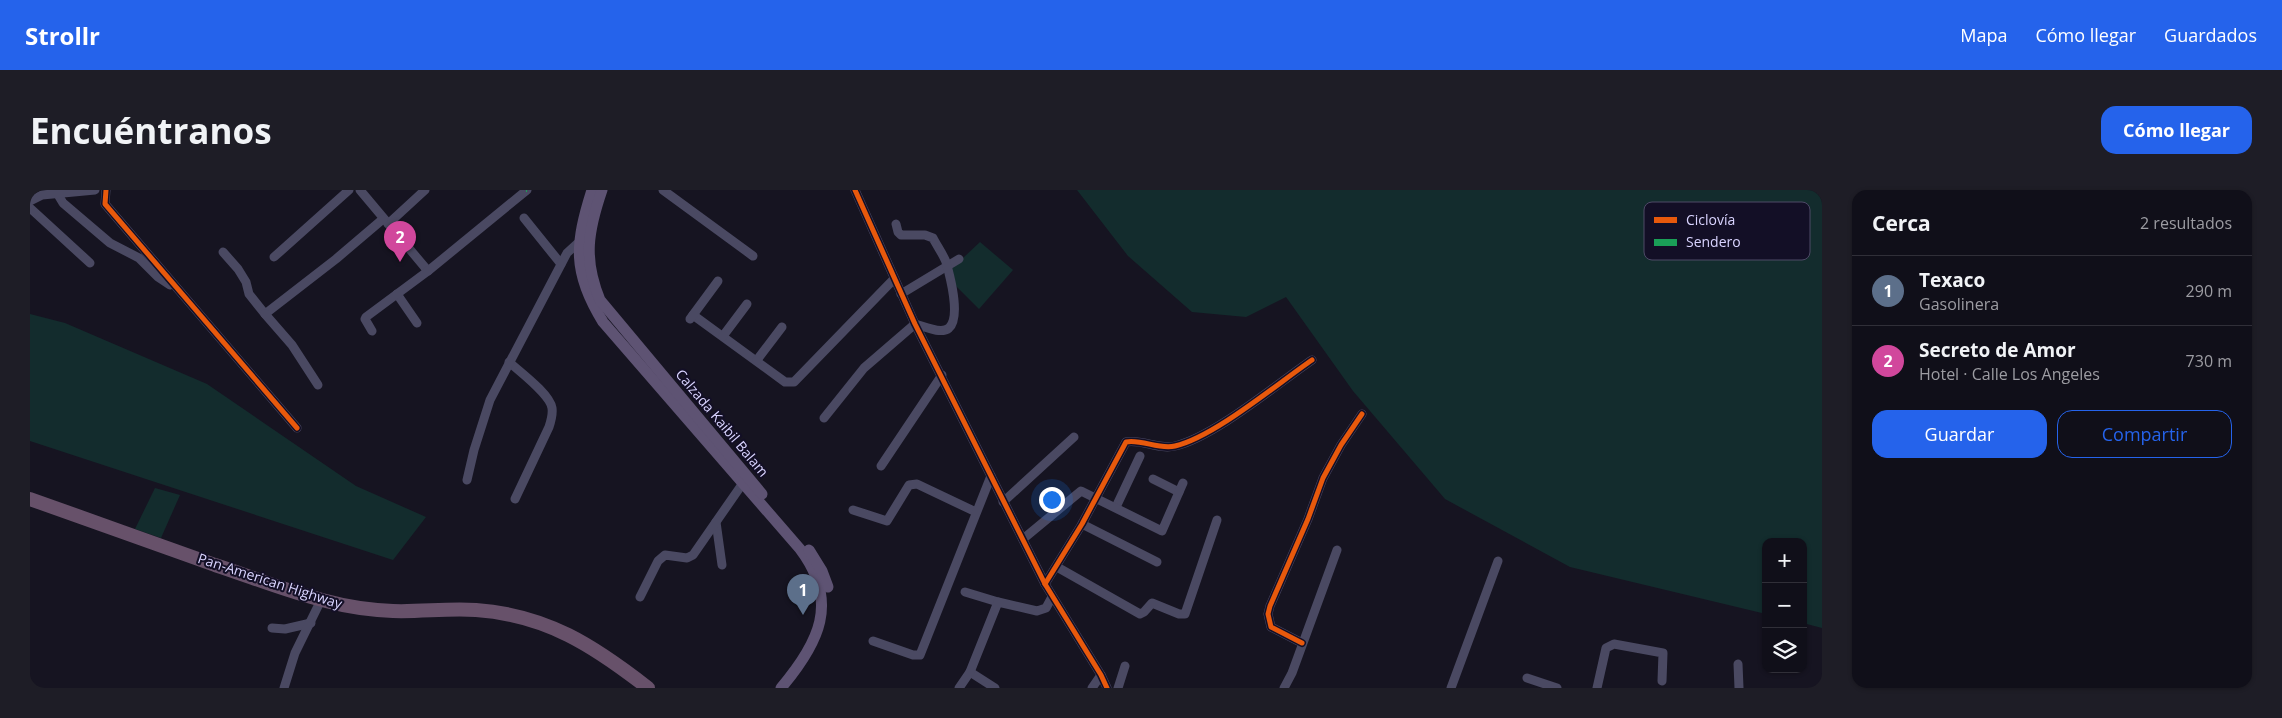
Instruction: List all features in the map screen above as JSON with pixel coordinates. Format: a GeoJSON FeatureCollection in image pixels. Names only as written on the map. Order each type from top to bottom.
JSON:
{"type":"FeatureCollection","features":[{"type":"Feature","properties":{"kind":"highway","name":"Pan-American Highway"},"geometry":{"type":"LineString","coordinates":[[30,499],[321,600],[360,609],[394,611],[476,610],[505,614],[538,622],[571,635],[608,658],[648,688]]}},
{"type":"Feature","properties":{"kind":"main road","name":"Calzada Kaibil Balam"},"geometry":{"type":"LineString","coordinates":[[592,190],[579,242],[579,263],[583,281],[603,322],[806,557],[817,579],[822,593],[823,609],[819,628],[798,668],[781,688]]}},
{"type":"Feature","properties":{"kind":"main road","name":"Calzada Kaibil Balam"},"geometry":{"type":"LineString","coordinates":[[602,190],[592,222],[588,254],[591,275],[600,300],[808,548],[822,571],[828,588],[830,602],[827,624],[816,648],[806,662],[798,668]]}},
{"type":"Feature","properties":{"kind":"street"},"geometry":{"type":"LineString","coordinates":[[30,200],[57,193],[95,190]]}},
{"type":"Feature","properties":{"kind":"street"},"geometry":{"type":"LineString","coordinates":[[106,190],[105,204],[297,428]]}},
{"type":"Feature","properties":{"kind":"street"},"geometry":{"type":"LineString","coordinates":[[274,257],[349,190]]}},
{"type":"Feature","properties":{"kind":"street"},"geometry":{"type":"LineString","coordinates":[[360,190],[428,271]]}},
{"type":"Feature","properties":{"kind":"street"},"geometry":{"type":"LineString","coordinates":[[265,314],[426,190]]}},
{"type":"Feature","properties":{"kind":"street"},"geometry":{"type":"LineString","coordinates":[[372,331],[365,318],[428,271],[527,190]]}},
{"type":"Feature","properties":{"kind":"street"},"geometry":{"type":"LineString","coordinates":[[663,190],[753,256]]}},
{"type":"Feature","properties":{"kind":"street"},"geometry":{"type":"LineString","coordinates":[[855,190],[914,324],[942,375],[1022,539],[1052,597],[1101,675],[1107,688]]}},
{"type":"Feature","properties":{"kind":"street"},"geometry":{"type":"LineString","coordinates":[[57,193],[63,203],[110,243],[139,258],[158,277],[178,290]]}},
{"type":"Feature","properties":{"kind":"street"},"geometry":{"type":"LineString","coordinates":[[30,208],[90,263]]}},
{"type":"Feature","properties":{"kind":"street"},"geometry":{"type":"LineString","coordinates":[[524,218],[561,264]]}},
{"type":"Feature","properties":{"kind":"street"},"geometry":{"type":"LineString","coordinates":[[896,224],[901,235],[925,235],[933,238],[947,266],[953,293],[955,312],[949,328],[943,330],[914,324]]}},
{"type":"Feature","properties":{"kind":"street"},"geometry":{"type":"LineString","coordinates":[[467,480],[474,450],[490,400],[561,264],[570,249],[579,242]]}},
{"type":"Feature","properties":{"kind":"street"},"geometry":{"type":"LineString","coordinates":[[223,252],[238,269],[246,282],[249,294],[292,346],[318,385]]}},
{"type":"Feature","properties":{"kind":"street"},"geometry":{"type":"LineString","coordinates":[[901,294],[959,260]]}},
{"type":"Feature","properties":{"kind":"street"},"geometry":{"type":"LineString","coordinates":[[718,281],[692,317],[723,336],[785,382],[794,382],[894,279]]}},
{"type":"Feature","properties":{"kind":"street"},"geometry":{"type":"LineString","coordinates":[[397,294],[417,323]]}},
{"type":"Feature","properties":{"kind":"street"},"geometry":{"type":"LineString","coordinates":[[723,336],[747,304]]}},
{"type":"Feature","properties":{"kind":"street"},"geometry":{"type":"LineString","coordinates":[[824,418],[864,368],[914,324]]}},
{"type":"Feature","properties":{"kind":"street"},"geometry":{"type":"LineString","coordinates":[[757,360],[782,327]]}},
{"type":"Feature","properties":{"kind":"street"},"geometry":{"type":"LineString","coordinates":[[1045,584],[1082,524],[1126,442],[1167,448],[1182,445],[1218,426],[1312,360]]}},
{"type":"Feature","properties":{"kind":"street"},"geometry":{"type":"LineString","coordinates":[[509,362],[540,390],[552,406],[552,417],[549,427],[515,499]]}},
{"type":"Feature","properties":{"kind":"street"},"geometry":{"type":"LineString","coordinates":[[880,466],[942,375]]}},
{"type":"Feature","properties":{"kind":"street"},"geometry":{"type":"LineString","coordinates":[[1302,643],[1271,627],[1268,614],[1270,606],[1308,519],[1323,478],[1341,445],[1362,414]]}},
{"type":"Feature","properties":{"kind":"street"},"geometry":{"type":"LineString","coordinates":[[1004,502],[1074,437]]}},
{"type":"Feature","properties":{"kind":"street"},"geometry":{"type":"LineString","coordinates":[[1116,507],[1140,456]]}},
{"type":"Feature","properties":{"kind":"street"},"geometry":{"type":"LineString","coordinates":[[873,641],[913,655],[920,655],[991,476]]}},
{"type":"Feature","properties":{"kind":"street"},"geometry":{"type":"LineString","coordinates":[[1153,480],[1179,492]]}},
{"type":"Feature","properties":{"kind":"street"},"geometry":{"type":"LineString","coordinates":[[1022,539],[1081,491],[1162,530],[1183,482]]}},
{"type":"Feature","properties":{"kind":"street"},"geometry":{"type":"LineString","coordinates":[[640,597],[658,561],[665,555],[687,558],[693,555],[743,483]]}},
{"type":"Feature","properties":{"kind":"street"},"geometry":{"type":"LineString","coordinates":[[854,510],[887,521],[909,485],[917,484],[976,512]]}},
{"type":"Feature","properties":{"kind":"street"},"geometry":{"type":"LineString","coordinates":[[1057,567],[1140,614],[1152,603],[1179,614],[1185,614],[1217,520]]}},
{"type":"Feature","properties":{"kind":"street"},"geometry":{"type":"LineString","coordinates":[[716,522],[722,565]]}},
{"type":"Feature","properties":{"kind":"street"},"geometry":{"type":"LineString","coordinates":[[1082,524],[1157,562]]}},
{"type":"Feature","properties":{"kind":"street"},"geometry":{"type":"LineString","coordinates":[[1284,688],[1292,673],[1337,550]]}},
{"type":"Feature","properties":{"kind":"street"},"geometry":{"type":"LineString","coordinates":[[1451,688],[1498,561]]}},
{"type":"Feature","properties":{"kind":"street"},"geometry":{"type":"LineString","coordinates":[[965,592],[1037,611],[1046,608],[1052,597]]}},
{"type":"Feature","properties":{"kind":"street"},"geometry":{"type":"LineString","coordinates":[[284,688],[295,653],[321,600]]}},
{"type":"Feature","properties":{"kind":"street"},"geometry":{"type":"LineString","coordinates":[[959,688],[970,672],[998,602]]}},
{"type":"Feature","properties":{"kind":"street"},"geometry":{"type":"LineString","coordinates":[[272,628],[285,630],[311,623]]}},
{"type":"Feature","properties":{"kind":"street"},"geometry":{"type":"LineString","coordinates":[[1597,688],[1606,648],[1614,644],[1663,653],[1662,681]]}},
{"type":"Feature","properties":{"kind":"street"},"geometry":{"type":"LineString","coordinates":[[1738,664],[1738,688]]}},
{"type":"Feature","properties":{"kind":"street"},"geometry":{"type":"LineString","coordinates":[[1118,688],[1126,666]]}},
{"type":"Feature","properties":{"kind":"street"},"geometry":{"type":"LineString","coordinates":[[970,672],[995,688]]}},
{"type":"Feature","properties":{"kind":"street"},"geometry":{"type":"LineString","coordinates":[[1092,688],[1101,675]]}},
{"type":"Feature","properties":{"kind":"street"},"geometry":{"type":"LineString","coordinates":[[1527,678],[1557,688]]}},
{"type":"Feature","properties":{"kind":"green space"},"geometry":{"type":"Polygon","coordinates":[[[1077,190],[1822,190],[1822,628],[1807,624],[1807,538],[1762,538],[1762,613],[1570,567],[1445,499],[1353,391],[1286,297],[1246,317],[1192,312],[1128,256],[1077,190]]]}},
{"type":"Feature","properties":{"kind":"green space"},"geometry":{"type":"Polygon","coordinates":[[[980,242],[1013,270],[979,309],[945,275],[980,242]]]}},
{"type":"Feature","properties":{"kind":"green space"},"geometry":{"type":"Polygon","coordinates":[[[30,314],[65,323],[207,384],[356,486],[426,517],[393,560],[30,441],[30,314]]]}},
{"type":"Feature","properties":{"kind":"green space"},"geometry":{"type":"Polygon","coordinates":[[[155,488],[180,495],[161,538],[135,529],[155,488]]]}},
{"type":"Feature","properties":{"kind":"cycle path"},"geometry":{"type":"LineString","coordinates":[[106,190],[105,204],[297,428]]}},
{"type":"Feature","properties":{"kind":"cycle path"},"geometry":{"type":"LineString","coordinates":[[855,190],[915,324],[1045,584],[1101,675],[1107,688]]}},
{"type":"Feature","properties":{"kind":"cycle path"},"geometry":{"type":"LineString","coordinates":[[1045,584],[1082,524],[1126,442],[1132,441],[1169,447],[1191,441],[1245,409],[1312,360]]}},
{"type":"Feature","properties":{"kind":"cycle path"},"geometry":{"type":"LineString","coordinates":[[1302,643],[1271,627],[1268,614],[1270,606],[1308,519],[1323,478],[1341,445],[1362,414]]}},
{"type":"Feature","properties":{"kind":"place","name":"Secreto de Amor"},"geometry":{"type":"Point","coordinates":[400,262]}},
{"type":"Feature","properties":{"kind":"place","name":"Texaco"},"geometry":{"type":"Point","coordinates":[803,615]}}]}
